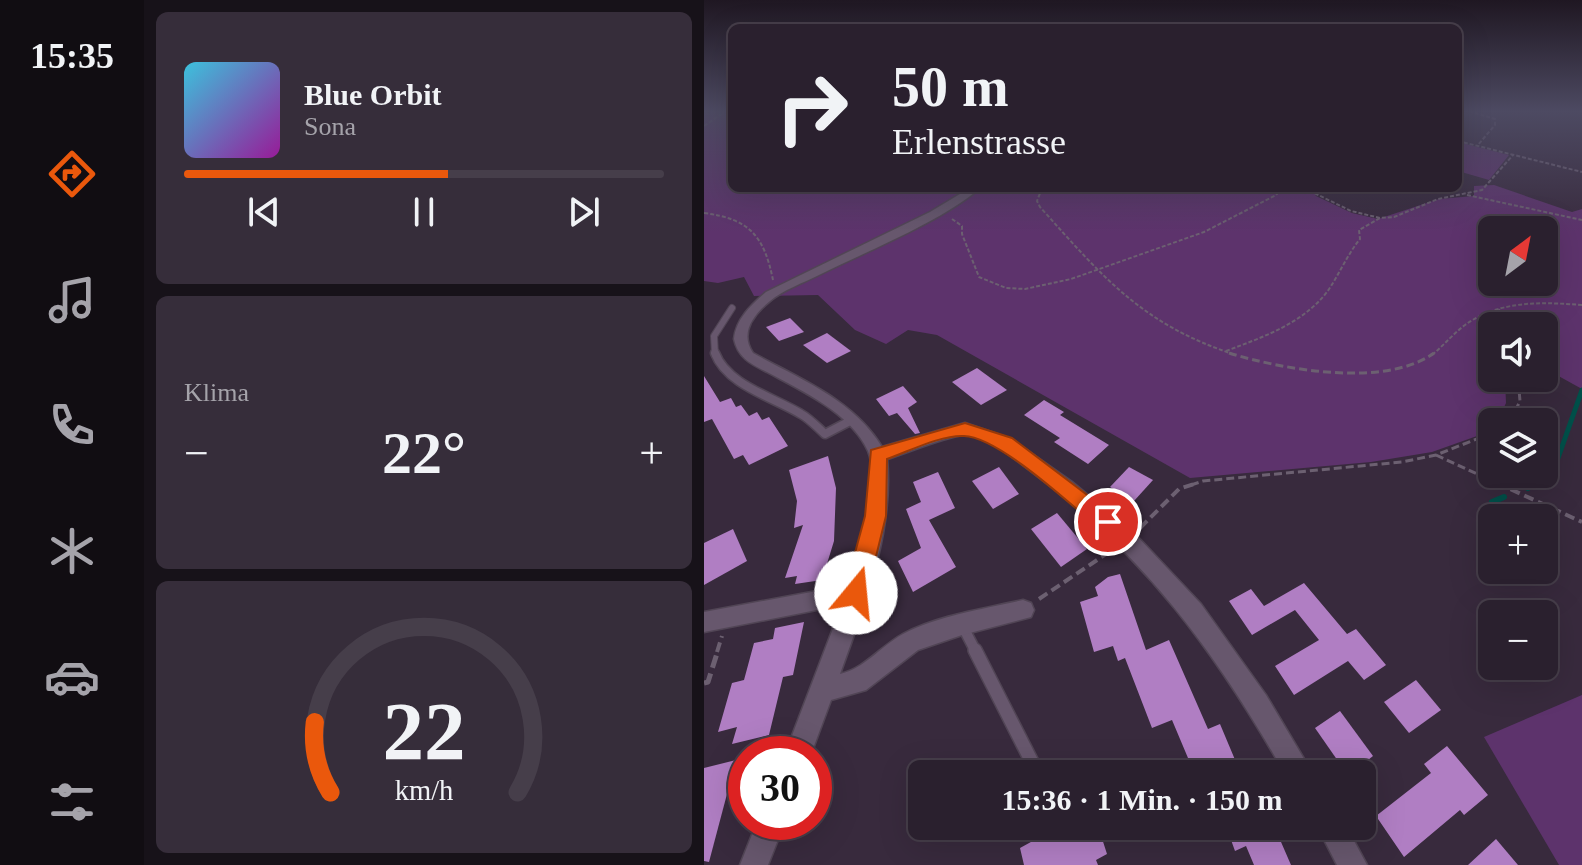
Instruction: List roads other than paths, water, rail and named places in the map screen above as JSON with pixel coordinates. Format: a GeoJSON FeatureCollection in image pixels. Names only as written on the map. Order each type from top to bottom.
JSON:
{"type":"FeatureCollection","features":[{"type":"Feature","properties":{"kind":"street"},"geometry":{"type":"LineString","coordinates":[[805,736],[856,593],[875,516],[878,455],[867,435],[852,420],[748,356],[740,348],[739,338],[743,326],[760,302],[780,288],[933,214],[969,192]]}},
{"type":"Feature","properties":{"kind":"street"},"geometry":{"type":"LineString","coordinates":[[878,455],[965,429],[1005,443],[1066,487],[1128,540],[1193,611],[1258,703],[1292,760]]}},
{"type":"Feature","properties":{"kind":"street"},"geometry":{"type":"LineString","coordinates":[[704,622],[856,593]]}},
{"type":"Feature","properties":{"kind":"street"},"geometry":{"type":"LineString","coordinates":[[823,690],[858,682],[912,641],[962,624],[1023,610]]}},
{"type":"Feature","properties":{"kind":"street"},"geometry":{"type":"LineString","coordinates":[[754,865],[764,840]]}},
{"type":"Feature","properties":{"kind":"street"},"geometry":{"type":"LineString","coordinates":[[1339,840],[1353,865]]}},
{"type":"Feature","properties":{"kind":"lane"},"geometry":{"type":"LineString","coordinates":[[732,308],[713,339],[712,351],[718,363],[734,377],[804,417],[825,434],[852,420]]}},
{"type":"Feature","properties":{"kind":"lane"},"geometry":{"type":"LineString","coordinates":[[962,624],[1031,760]]}},
{"type":"Feature","properties":{"kind":"waterway"},"geometry":{"type":"LineString","coordinates":[[1558,458],[1582,390]]}},
{"type":"Feature","properties":{"kind":"waterway"},"geometry":{"type":"LineString","coordinates":[[1492,502],[1504,497]]}}]}
